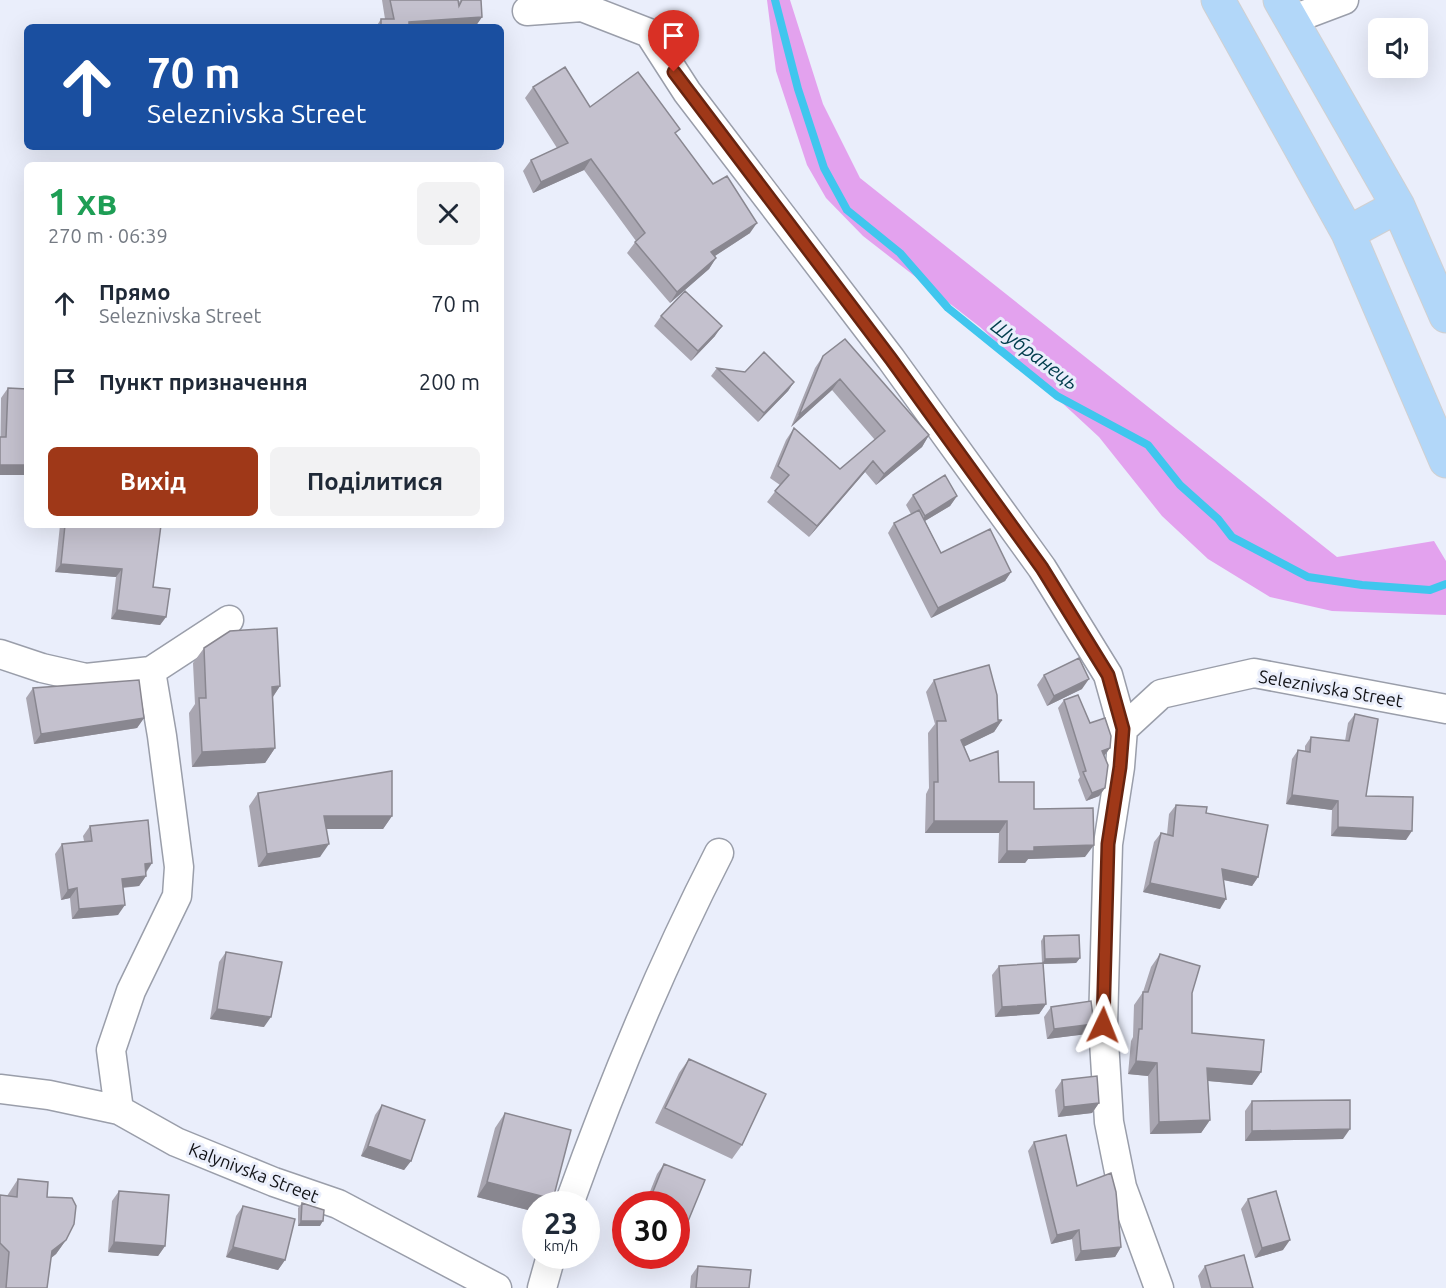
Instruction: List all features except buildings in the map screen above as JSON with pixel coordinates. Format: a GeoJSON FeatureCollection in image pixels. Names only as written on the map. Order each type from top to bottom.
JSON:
{"type":"FeatureCollection","features":[{"type":"Feature","properties":{"kind":"main road"},"geometry":{"type":"LineString","coordinates":[[1218,0],[1348,233],[1446,461]]}},
{"type":"Feature","properties":{"kind":"main road"},"geometry":{"type":"LineString","coordinates":[[1286,10],[1398,206],[1446,316]]}},
{"type":"Feature","properties":{"kind":"main road"},"geometry":{"type":"LineString","coordinates":[[1348,233],[1398,206]]}},
{"type":"Feature","properties":{"kind":"street"},"geometry":{"type":"LineString","coordinates":[[1286,10],[1344,0]]}},
{"type":"Feature","properties":{"kind":"street"},"geometry":{"type":"LineString","coordinates":[[527,11],[582,7],[649,33],[687,92],[891,359],[1042,568],[1108,675],[1123,729],[1120,767],[1108,844],[1103,1025],[1109,1122],[1122,1186],[1159,1288]]}},
{"type":"Feature","properties":{"kind":"street"},"geometry":{"type":"LineString","coordinates":[[0,654],[42,668],[86,678],[151,671],[229,620]]}},
{"type":"Feature","properties":{"kind":"street"},"geometry":{"type":"LineString","coordinates":[[119,1110],[111,1050],[131,991],[177,896],[179,867],[151,671]]}},
{"type":"Feature","properties":{"kind":"street","name":"Seleznivska Street"},"geometry":{"type":"LineString","coordinates":[[1123,729],[1161,694],[1254,673],[1446,709]]}},
{"type":"Feature","properties":{"kind":"street"},"geometry":{"type":"LineString","coordinates":[[574,1191],[673,943],[719,853]]}},
{"type":"Feature","properties":{"kind":"street","name":"Kalynivska Street"},"geometry":{"type":"LineString","coordinates":[[0,1089],[49,1095],[119,1110],[176,1142],[274,1182],[338,1204],[497,1288]]}},
{"type":"Feature","properties":{"kind":"street"},"geometry":{"type":"LineString","coordinates":[[542,1288],[547,1269]]}},
{"type":"Feature","properties":{"kind":"shaded area"},"geometry":{"type":"Polygon","coordinates":[[[767,0],[790,0],[823,104],[860,178],[1337,557],[1434,541],[1446,561],[1446,615],[1332,611],[1270,597],[1208,559],[1162,516],[1099,437],[980,327],[863,236],[826,198],[807,165],[776,71],[767,0]]]}},
{"type":"Feature","properties":{"kind":"waterway","name":"Шубранець"},"geometry":{"type":"LineString","coordinates":[[775,0],[798,89],[824,168],[847,210],[900,253],[948,308],[1057,396],[1148,445],[1180,485],[1218,519],[1232,537],[1308,577],[1362,585],[1430,590],[1446,584]]}},
{"type":"Feature","properties":{"kind":"route"},"geometry":{"type":"LineString","coordinates":[[674,72],[891,359],[1042,568],[1108,675],[1123,729],[1120,767],[1108,844],[1103,1025]]}}]}
